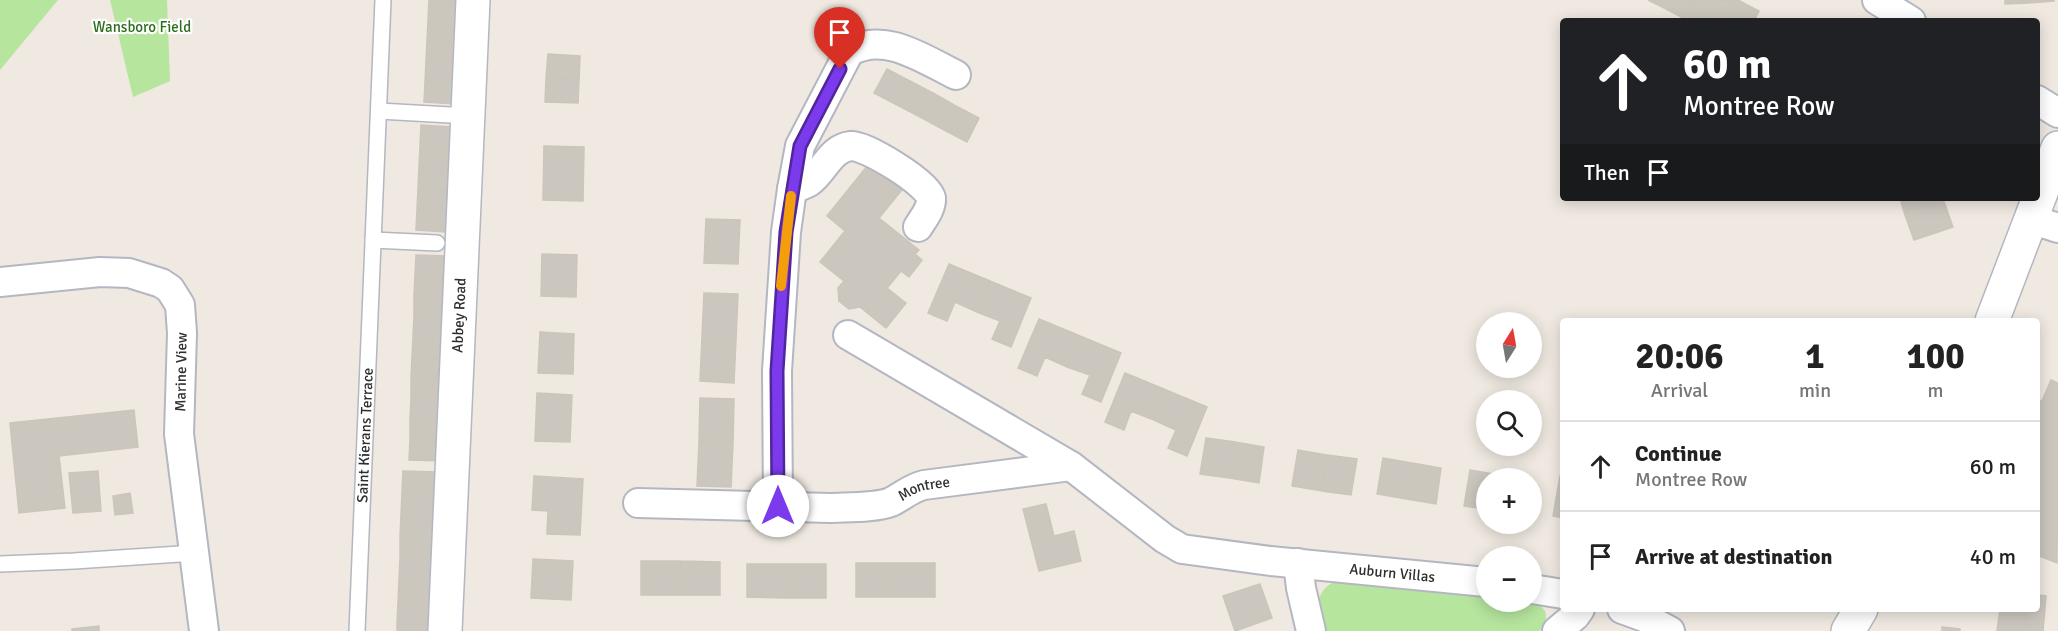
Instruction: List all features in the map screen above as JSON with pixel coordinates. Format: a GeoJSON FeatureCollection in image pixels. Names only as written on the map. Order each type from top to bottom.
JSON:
{"type":"FeatureCollection","features":[{"type":"Feature","properties":{"kind":"street","name":"Abbey Road"},"geometry":{"type":"LineString","coordinates":[[445,631],[473,0]]}},
{"type":"Feature","properties":{"kind":"street"},"geometry":{"type":"LineString","coordinates":[[1877,0],[1906,18]]}},
{"type":"Feature","properties":{"kind":"street"},"geometry":{"type":"LineString","coordinates":[[778,506],[777,371],[786,232],[800,146],[849,52],[860,46],[894,45],[956,75]]}},
{"type":"Feature","properties":{"kind":"street"},"geometry":{"type":"LineString","coordinates":[[2040,102],[2058,113]]}},
{"type":"Feature","properties":{"kind":"street"},"geometry":{"type":"LineString","coordinates":[[792,189],[809,182],[830,158],[843,148],[852,146],[864,148],[917,180],[927,191],[931,198],[929,209],[918,228]]}},
{"type":"Feature","properties":{"kind":"street"},"geometry":{"type":"LineString","coordinates":[[1994,318],[2044,224],[2058,148]]}},
{"type":"Feature","properties":{"kind":"street","name":"Marine View"},"geometry":{"type":"LineString","coordinates":[[0,282],[120,272],[143,276],[161,283],[170,289],[180,305],[182,316],[179,434],[204,631]]}},
{"type":"Feature","properties":{"kind":"street"},"geometry":{"type":"LineString","coordinates":[[848,335],[1071,466]]}},
{"type":"Feature","properties":{"kind":"street","name":"Montree"},"geometry":{"type":"LineString","coordinates":[[638,503],[830,508],[879,504],[890,502],[910,489],[924,485],[1071,466]]}},
{"type":"Feature","properties":{"kind":"street","name":"Auburn Villas"},"geometry":{"type":"LineString","coordinates":[[1071,466],[1172,544],[1182,549],[1476,581]]}},
{"type":"Feature","properties":{"kind":"street"},"geometry":{"type":"LineString","coordinates":[[1298,563],[1311,631]]}},
{"type":"Feature","properties":{"kind":"street"},"geometry":{"type":"LineString","coordinates":[[1542,591],[1560,594]]}},
{"type":"Feature","properties":{"kind":"street"},"geometry":{"type":"LineString","coordinates":[[1557,631],[1578,612]]}},
{"type":"Feature","properties":{"kind":"street"},"geometry":{"type":"LineString","coordinates":[[1630,612],[1671,631]]}},
{"type":"Feature","properties":{"kind":"street"},"geometry":{"type":"LineString","coordinates":[[1848,631],[1859,612]]}},
{"type":"Feature","properties":{"kind":"lane","name":"Saint Kierans Terrace"},"geometry":{"type":"LineString","coordinates":[[357,631],[383,0]]}},
{"type":"Feature","properties":{"kind":"lane"},"geometry":{"type":"LineString","coordinates":[[379,111],[468,116]]}},
{"type":"Feature","properties":{"kind":"lane"},"geometry":{"type":"LineString","coordinates":[[373,240],[437,243]]}},
{"type":"Feature","properties":{"kind":"lane"},"geometry":{"type":"LineString","coordinates":[[0,561],[74,561],[195,553]]}},
{"type":"Feature","properties":{"kind":"green space","name":"Wansboro Field"},"geometry":{"type":"Polygon","coordinates":[[[0,0],[58,0],[0,70],[0,0]]]}},
{"type":"Feature","properties":{"kind":"green space","name":"Wansboro Field"},"geometry":{"type":"Polygon","coordinates":[[[110,0],[167,0],[170,81],[133,97],[110,0]]]}},
{"type":"Feature","properties":{"kind":"green space"},"geometry":{"type":"Polygon","coordinates":[[[1338,580],[1476,593],[1476,612],[1542,612],[1542,608],[1546,619],[1539,631],[1322,631],[1319,601],[1324,589],[1338,580]]]}},
{"type":"Feature","properties":{"kind":"building"},"geometry":{"type":"Polygon","coordinates":[[[429,0],[461,1],[460,22],[428,20],[429,0]]]}},
{"type":"Feature","properties":{"kind":"building"},"geometry":{"type":"Polygon","coordinates":[[[1648,0],[1663,0],[1660,6],[1648,0]]]}},
{"type":"Feature","properties":{"kind":"building"},"geometry":{"type":"Polygon","coordinates":[[[1663,0],[1697,0],[1688,18],[1683,18],[1660,6],[1663,0]]]}},
{"type":"Feature","properties":{"kind":"building"},"geometry":{"type":"Polygon","coordinates":[[[1697,0],[1731,0],[1722,18],[1688,18],[1697,0]]]}},
{"type":"Feature","properties":{"kind":"building"},"geometry":{"type":"Polygon","coordinates":[[[1731,0],[1738,0],[1759,11],[1756,18],[1722,18],[1731,0]]]}},
{"type":"Feature","properties":{"kind":"building"},"geometry":{"type":"Polygon","coordinates":[[[2005,0],[2029,0],[2029,3],[2005,4],[2005,0]]]}},
{"type":"Feature","properties":{"kind":"building"},"geometry":{"type":"Polygon","coordinates":[[[2029,0],[2054,0],[2054,1],[2029,3],[2029,0]]]}},
{"type":"Feature","properties":{"kind":"building"},"geometry":{"type":"Polygon","coordinates":[[[428,20],[460,22],[459,43],[427,41],[428,20]]]}},
{"type":"Feature","properties":{"kind":"building"},"geometry":{"type":"Polygon","coordinates":[[[427,41],[459,43],[457,63],[426,61],[427,41]]]}},
{"type":"Feature","properties":{"kind":"building"},"geometry":{"type":"Polygon","coordinates":[[[548,54],[580,56],[579,80],[546,78],[548,54]]]}},
{"type":"Feature","properties":{"kind":"building"},"geometry":{"type":"Polygon","coordinates":[[[426,61],[457,63],[457,83],[425,82],[426,61]]]}},
{"type":"Feature","properties":{"kind":"building"},"geometry":{"type":"Polygon","coordinates":[[[887,69],[910,81],[897,105],[874,93],[887,69]]]}},
{"type":"Feature","properties":{"kind":"building"},"geometry":{"type":"Polygon","coordinates":[[[546,78],[579,80],[578,103],[545,102],[546,78]]]}},
{"type":"Feature","properties":{"kind":"building"},"geometry":{"type":"Polygon","coordinates":[[[910,81],[933,93],[920,117],[897,105],[910,81]]]}},
{"type":"Feature","properties":{"kind":"building"},"geometry":{"type":"Polygon","coordinates":[[[425,82],[457,83],[456,104],[424,102],[425,82]]]}},
{"type":"Feature","properties":{"kind":"building"},"geometry":{"type":"Polygon","coordinates":[[[933,93],[956,106],[944,130],[920,117],[933,93]]]}},
{"type":"Feature","properties":{"kind":"building"},"geometry":{"type":"Polygon","coordinates":[[[956,106],[979,118],[967,142],[944,130],[956,106]]]}},
{"type":"Feature","properties":{"kind":"building"},"geometry":{"type":"Polygon","coordinates":[[[421,125],[451,127],[451,147],[420,146],[421,125]]]}},
{"type":"Feature","properties":{"kind":"building"},"geometry":{"type":"Polygon","coordinates":[[[420,146],[451,147],[449,169],[419,167],[420,146]]]}},
{"type":"Feature","properties":{"kind":"building"},"geometry":{"type":"Polygon","coordinates":[[[544,146],[584,147],[583,201],[543,200],[544,146]]]}},
{"type":"Feature","properties":{"kind":"building"},"geometry":{"type":"Polygon","coordinates":[[[872,160],[905,186],[879,218],[919,250],[915,254],[922,260],[909,277],[901,271],[887,288],[906,303],[886,328],[860,307],[849,309],[839,301],[838,288],[844,281],[820,262],[845,231],[827,216],[872,160]]]}},
{"type":"Feature","properties":{"kind":"building"},"geometry":{"type":"Polygon","coordinates":[[[419,167],[449,169],[448,190],[418,188],[419,167]]]}},
{"type":"Feature","properties":{"kind":"building"},"geometry":{"type":"Polygon","coordinates":[[[418,188],[448,190],[447,210],[417,209],[418,188]]]}},
{"type":"Feature","properties":{"kind":"building"},"geometry":{"type":"Polygon","coordinates":[[[1901,201],[1937,201],[1904,212],[1901,201]]]}},
{"type":"Feature","properties":{"kind":"building"},"geometry":{"type":"Polygon","coordinates":[[[1944,201],[1953,227],[1914,240],[1904,212],[1944,201]]]}},
{"type":"Feature","properties":{"kind":"building"},"geometry":{"type":"Polygon","coordinates":[[[417,209],[447,210],[446,232],[416,230],[417,209]]]}},
{"type":"Feature","properties":{"kind":"building"},"geometry":{"type":"Polygon","coordinates":[[[706,219],[740,220],[738,264],[704,263],[706,219]]]}},
{"type":"Feature","properties":{"kind":"building"},"geometry":{"type":"Polygon","coordinates":[[[542,254],[577,255],[576,297],[541,296],[542,254]]]}},
{"type":"Feature","properties":{"kind":"building"},"geometry":{"type":"Polygon","coordinates":[[[416,255],[447,256],[447,276],[415,275],[416,255]]]}},
{"type":"Feature","properties":{"kind":"building"},"geometry":{"type":"Polygon","coordinates":[[[949,264],[990,281],[977,312],[955,302],[947,321],[928,313],[949,264]]]}},
{"type":"Feature","properties":{"kind":"building"},"geometry":{"type":"Polygon","coordinates":[[[415,275],[447,276],[446,297],[414,296],[415,275]]]}},
{"type":"Feature","properties":{"kind":"building"},"geometry":{"type":"Polygon","coordinates":[[[990,281],[1031,298],[1011,347],[992,339],[1000,321],[977,312],[990,281]]]}},
{"type":"Feature","properties":{"kind":"building"},"geometry":{"type":"Polygon","coordinates":[[[704,293],[738,294],[736,339],[702,337],[704,293]]]}},
{"type":"Feature","properties":{"kind":"building"},"geometry":{"type":"Polygon","coordinates":[[[414,296],[446,297],[445,317],[414,316],[414,296]]]}},
{"type":"Feature","properties":{"kind":"building"},"geometry":{"type":"Polygon","coordinates":[[[414,316],[445,317],[445,338],[413,337],[414,316]]]}},
{"type":"Feature","properties":{"kind":"building"},"geometry":{"type":"Polygon","coordinates":[[[1039,319],[1080,336],[1067,367],[1045,357],[1037,376],[1018,368],[1039,319]]]}},
{"type":"Feature","properties":{"kind":"building"},"geometry":{"type":"Polygon","coordinates":[[[540,332],[574,334],[573,374],[538,373],[540,332]]]}},
{"type":"Feature","properties":{"kind":"building"},"geometry":{"type":"Polygon","coordinates":[[[1080,336],[1121,353],[1101,402],[1082,394],[1090,375],[1067,367],[1080,336]]]}},
{"type":"Feature","properties":{"kind":"building"},"geometry":{"type":"Polygon","coordinates":[[[413,337],[445,338],[444,358],[412,357],[413,337]]]}},
{"type":"Feature","properties":{"kind":"building"},"geometry":{"type":"Polygon","coordinates":[[[702,337],[736,339],[734,383],[700,381],[702,337]]]}},
{"type":"Feature","properties":{"kind":"building"},"geometry":{"type":"Polygon","coordinates":[[[412,357],[444,358],[443,379],[411,378],[412,357]]]}},
{"type":"Feature","properties":{"kind":"building"},"geometry":{"type":"Polygon","coordinates":[[[1125,373],[1166,390],[1154,420],[1131,411],[1124,430],[1105,422],[1125,373]]]}},
{"type":"Feature","properties":{"kind":"building"},"geometry":{"type":"Polygon","coordinates":[[[411,378],[443,379],[443,400],[411,399],[411,378]]]}},
{"type":"Feature","properties":{"kind":"building"},"geometry":{"type":"Polygon","coordinates":[[[2051,380],[2058,383],[2057,563],[2040,556],[2040,400],[2042,401],[2051,380]]]}},
{"type":"Feature","properties":{"kind":"building"},"geometry":{"type":"Polygon","coordinates":[[[1166,390],[1207,407],[1187,456],[1168,448],[1176,430],[1154,420],[1166,390]]]}},
{"type":"Feature","properties":{"kind":"building"},"geometry":{"type":"Polygon","coordinates":[[[537,393],[572,395],[570,442],[535,441],[537,393]]]}},
{"type":"Feature","properties":{"kind":"building"},"geometry":{"type":"Polygon","coordinates":[[[700,398],[734,399],[733,443],[699,442],[700,398]]]}},
{"type":"Feature","properties":{"kind":"building"},"geometry":{"type":"Polygon","coordinates":[[[411,399],[443,400],[442,420],[410,419],[411,399]]]}},
{"type":"Feature","properties":{"kind":"building"},"geometry":{"type":"Polygon","coordinates":[[[134,410],[138,447],[59,456],[65,508],[19,513],[10,423],[134,410]]]}},
{"type":"Feature","properties":{"kind":"building"},"geometry":{"type":"Polygon","coordinates":[[[410,419],[442,420],[441,441],[410,440],[410,419]]]}},
{"type":"Feature","properties":{"kind":"building"},"geometry":{"type":"Polygon","coordinates":[[[1206,438],[1235,442],[1229,478],[1200,474],[1206,438]]]}},
{"type":"Feature","properties":{"kind":"building"},"geometry":{"type":"Polygon","coordinates":[[[410,440],[441,441],[441,461],[409,460],[410,440]]]}},
{"type":"Feature","properties":{"kind":"building"},"geometry":{"type":"Polygon","coordinates":[[[699,442],[733,443],[731,487],[697,486],[699,442]]]}},
{"type":"Feature","properties":{"kind":"building"},"geometry":{"type":"Polygon","coordinates":[[[1235,442],[1264,447],[1259,483],[1229,478],[1235,442]]]}},
{"type":"Feature","properties":{"kind":"building"},"geometry":{"type":"Polygon","coordinates":[[[1298,450],[1327,455],[1322,491],[1292,486],[1298,450]]]}},
{"type":"Feature","properties":{"kind":"building"},"geometry":{"type":"Polygon","coordinates":[[[1327,455],[1357,459],[1351,495],[1322,491],[1327,455]]]}},
{"type":"Feature","properties":{"kind":"building"},"geometry":{"type":"Polygon","coordinates":[[[1383,458],[1412,463],[1406,499],[1377,494],[1383,458]]]}},
{"type":"Feature","properties":{"kind":"building"},"geometry":{"type":"Polygon","coordinates":[[[1412,463],[1441,468],[1436,504],[1406,499],[1412,463]]]}},
{"type":"Feature","properties":{"kind":"building"},"geometry":{"type":"Polygon","coordinates":[[[1470,470],[1476,471],[1476,508],[1464,506],[1470,470]]]}},
{"type":"Feature","properties":{"kind":"building"},"geometry":{"type":"Polygon","coordinates":[[[98,471],[101,511],[73,513],[69,473],[98,471]]]}},
{"type":"Feature","properties":{"kind":"building"},"geometry":{"type":"Polygon","coordinates":[[[403,471],[437,472],[436,494],[402,493],[403,471]]]}},
{"type":"Feature","properties":{"kind":"building"},"geometry":{"type":"Polygon","coordinates":[[[534,476],[583,479],[580,535],[547,534],[548,511],[532,510],[534,476]]]}},
{"type":"Feature","properties":{"kind":"building"},"geometry":{"type":"Polygon","coordinates":[[[1560,476],[1560,517],[1553,516],[1560,476]]]}},
{"type":"Feature","properties":{"kind":"building"},"geometry":{"type":"Polygon","coordinates":[[[130,493],[133,513],[115,515],[113,496],[130,493]]]}},
{"type":"Feature","properties":{"kind":"building"},"geometry":{"type":"Polygon","coordinates":[[[402,493],[436,494],[435,516],[401,515],[402,493]]]}},
{"type":"Feature","properties":{"kind":"building"},"geometry":{"type":"Polygon","coordinates":[[[1046,504],[1054,536],[1074,531],[1081,561],[1039,571],[1023,509],[1046,504]]]}},
{"type":"Feature","properties":{"kind":"building"},"geometry":{"type":"Polygon","coordinates":[[[401,515],[435,516],[435,538],[400,537],[401,515]]]}},
{"type":"Feature","properties":{"kind":"building"},"geometry":{"type":"Polygon","coordinates":[[[400,537],[435,538],[434,560],[400,558],[400,537]]]}},
{"type":"Feature","properties":{"kind":"building"},"geometry":{"type":"Polygon","coordinates":[[[400,558],[434,560],[433,582],[399,580],[400,558]]]}},
{"type":"Feature","properties":{"kind":"building"},"geometry":{"type":"Polygon","coordinates":[[[533,559],[573,561],[571,600],[531,598],[533,559]]]}},
{"type":"Feature","properties":{"kind":"building"},"geometry":{"type":"Polygon","coordinates":[[[641,561],[681,561],[681,595],[641,595],[641,561]]]}},
{"type":"Feature","properties":{"kind":"building"},"geometry":{"type":"Polygon","coordinates":[[[681,561],[720,562],[720,595],[681,595],[681,561]]]}},
{"type":"Feature","properties":{"kind":"building"},"geometry":{"type":"Polygon","coordinates":[[[856,563],[895,563],[895,597],[856,597],[856,563]]]}},
{"type":"Feature","properties":{"kind":"building"},"geometry":{"type":"Polygon","coordinates":[[[895,563],[935,563],[935,597],[895,597],[895,563]]]}},
{"type":"Feature","properties":{"kind":"building"},"geometry":{"type":"Polygon","coordinates":[[[747,564],[786,564],[786,598],[747,597],[747,564]]]}},
{"type":"Feature","properties":{"kind":"building"},"geometry":{"type":"Polygon","coordinates":[[[786,564],[826,564],[826,598],[786,598],[786,564]]]}},
{"type":"Feature","properties":{"kind":"building"},"geometry":{"type":"Polygon","coordinates":[[[399,580],[433,582],[432,604],[398,603],[399,580]]]}},
{"type":"Feature","properties":{"kind":"building"},"geometry":{"type":"Polygon","coordinates":[[[1260,584],[1272,618],[1235,631],[1223,596],[1260,584]]]}},
{"type":"Feature","properties":{"kind":"building"},"geometry":{"type":"Polygon","coordinates":[[[2040,595],[2046,596],[2043,631],[1997,631],[2000,612],[2040,612],[2040,595]]]}},
{"type":"Feature","properties":{"kind":"building"},"geometry":{"type":"Polygon","coordinates":[[[398,603],[432,604],[432,625],[397,624],[398,603]]]}},
{"type":"Feature","properties":{"kind":"building"},"geometry":{"type":"Polygon","coordinates":[[[397,624],[432,625],[431,631],[397,631],[397,624]]]}},
{"type":"Feature","properties":{"kind":"building"},"geometry":{"type":"Polygon","coordinates":[[[99,626],[99,631],[72,631],[72,629],[99,626]]]}},
{"type":"Feature","properties":{"kind":"building"},"geometry":{"type":"Polygon","coordinates":[[[1942,627],[1960,629],[1960,631],[1942,631],[1942,627]]]}},
{"type":"Feature","properties":{"kind":"slow traffic"},"geometry":{"type":"LineString","coordinates":[[781,286],[791,196]]}},
{"type":"Feature","properties":{"kind":"route"},"geometry":{"type":"LineString","coordinates":[[778,506],[777,371],[786,232],[800,146],[840,69]]}}]}
